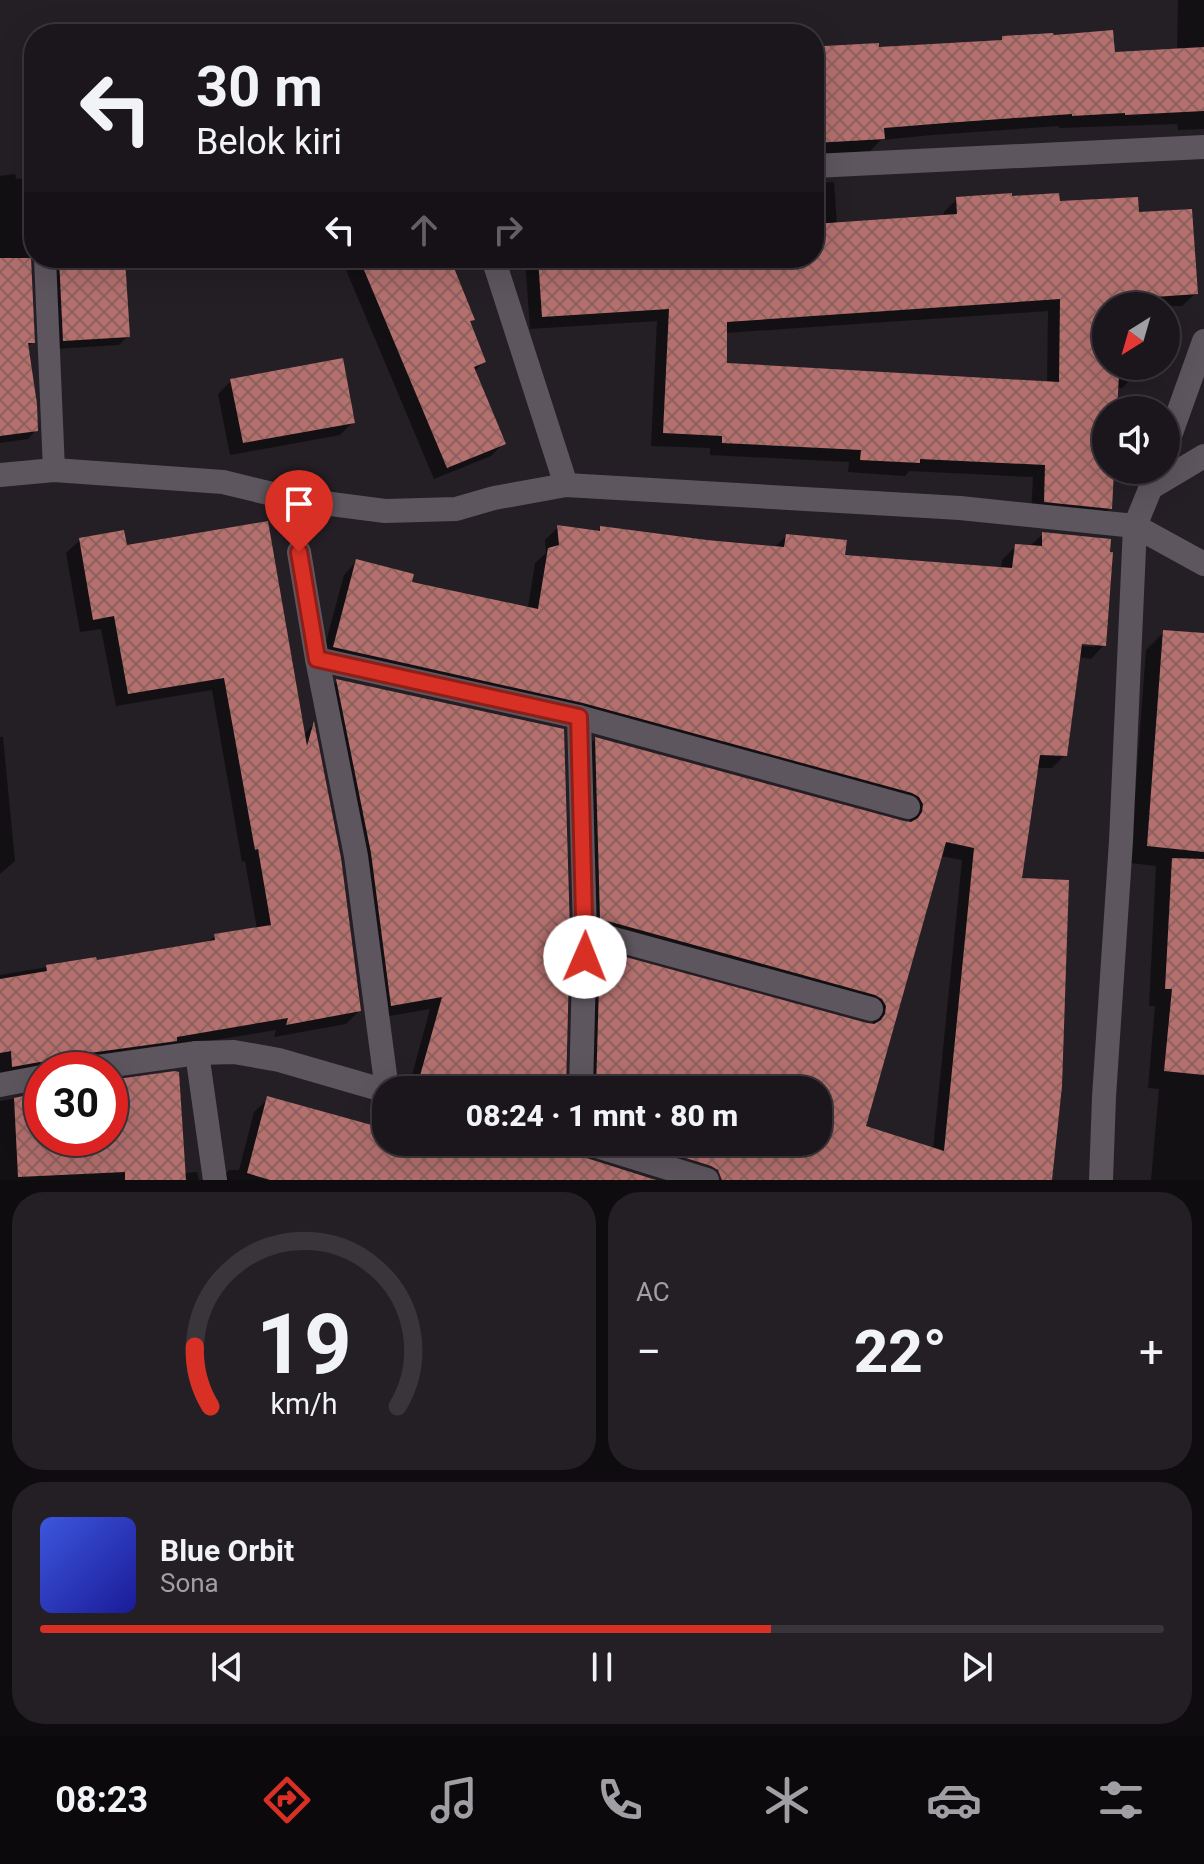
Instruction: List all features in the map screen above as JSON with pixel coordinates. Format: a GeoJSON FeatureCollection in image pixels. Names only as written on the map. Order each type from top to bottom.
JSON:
{"type":"FeatureCollection","features":[{"type":"Feature","properties":{"kind":"street"},"geometry":{"type":"LineString","coordinates":[[824,166],[1204,147]]}},
{"type":"Feature","properties":{"kind":"street"},"geometry":{"type":"LineString","coordinates":[[496,268],[566,485]]}},
{"type":"Feature","properties":{"kind":"street"},"geometry":{"type":"LineString","coordinates":[[1180,408],[1204,341]]}},
{"type":"Feature","properties":{"kind":"street"},"geometry":{"type":"LineString","coordinates":[[1180,467],[1204,456]]}},
{"type":"Feature","properties":{"kind":"street"},"geometry":{"type":"LineString","coordinates":[[0,475],[54,470],[223,482],[293,499],[385,511],[456,509],[494,498],[566,485],[960,508],[1135,526],[1204,564]]}},
{"type":"Feature","properties":{"kind":"street"},"geometry":{"type":"LineString","coordinates":[[1101,1180],[1135,526],[1152,484]]}},
{"type":"Feature","properties":{"kind":"street"},"geometry":{"type":"LineString","coordinates":[[299,552],[356,856],[384,1076]]}},
{"type":"Feature","properties":{"kind":"street"},"geometry":{"type":"LineString","coordinates":[[317,659],[579,717],[908,807]]}},
{"type":"Feature","properties":{"kind":"street"},"geometry":{"type":"LineString","coordinates":[[579,717],[585,931],[581,1076]]}},
{"type":"Feature","properties":{"kind":"street"},"geometry":{"type":"LineString","coordinates":[[585,931],[871,1009]]}},
{"type":"Feature","properties":{"kind":"street"},"geometry":{"type":"LineString","coordinates":[[128,1063],[197,1053],[234,1052],[279,1060],[372,1087]]}},
{"type":"Feature","properties":{"kind":"street"},"geometry":{"type":"LineString","coordinates":[[197,1053],[215,1180]]}},
{"type":"Feature","properties":{"kind":"street"},"geometry":{"type":"LineString","coordinates":[[0,1085],[24,1080]]}},
{"type":"Feature","properties":{"kind":"street"},"geometry":{"type":"LineString","coordinates":[[629,1156],[707,1180]]}},
{"type":"Feature","properties":{"kind":"lane"},"geometry":{"type":"LineString","coordinates":[[45,268],[54,470]]}},
{"type":"Feature","properties":{"kind":"building"},"geometry":{"type":"Polygon","coordinates":[[[1113,30],[1115,52],[1204,47],[1204,111],[1072,114],[884,128],[885,139],[824,142],[824,46],[879,43],[879,47],[1002,40],[1002,36],[1113,30]]]}},
{"type":"Feature","properties":{"kind":"building"},"geometry":{"type":"Polygon","coordinates":[[[1012,193],[1012,196],[1059,193],[1060,201],[1138,197],[1139,212],[1192,209],[1198,294],[1092,292],[1092,380],[1119,380],[1118,396],[1092,396],[1092,484],[1113,484],[1112,509],[1044,502],[1045,465],[920,459],[920,463],[860,460],[861,450],[722,443],[722,436],[663,433],[669,309],[542,317],[539,268],[824,268],[824,223],[957,214],[956,197],[1012,193]],[[1060,299],[727,322],[727,363],[1059,382],[1060,299]]]}},
{"type":"Feature","properties":{"kind":"building"},"geometry":{"type":"Polygon","coordinates":[[[0,258],[24,258],[24,268],[31,268],[35,343],[28,343],[38,431],[0,436],[0,258]]]}},
{"type":"Feature","properties":{"kind":"building"},"geometry":{"type":"Polygon","coordinates":[[[59,268],[126,268],[130,337],[63,341],[59,268]]]}},
{"type":"Feature","properties":{"kind":"building"},"geometry":{"type":"Polygon","coordinates":[[[363,268],[454,268],[475,320],[470,321],[486,362],[474,367],[506,444],[447,468],[363,268]]]}},
{"type":"Feature","properties":{"kind":"building"},"geometry":{"type":"Polygon","coordinates":[[[343,358],[355,423],[243,443],[230,379],[343,358]]]}},
{"type":"Feature","properties":{"kind":"building"},"geometry":{"type":"Polygon","coordinates":[[[268,521],[307,746],[314,721],[341,858],[361,1011],[286,1025],[288,1018],[177,1037],[177,1041],[97,1052],[24,1052],[24,1065],[12,1067],[11,1051],[0,1053],[0,979],[47,971],[46,965],[96,957],[97,960],[215,940],[214,934],[271,925],[224,678],[128,694],[114,616],[93,620],[79,538],[124,530],[127,545],[268,521]]]}},
{"type":"Feature","properties":{"kind":"building"},"geometry":{"type":"Polygon","coordinates":[[[557,525],[600,531],[600,526],[784,547],[786,534],[847,540],[845,555],[1012,568],[1015,544],[1042,546],[1042,532],[1111,539],[1110,552],[1113,552],[1106,646],[1082,644],[1067,756],[1040,755],[1022,878],[1069,880],[1062,1086],[1052,1180],[722,1180],[718,1170],[711,1166],[679,1156],[832,1156],[832,1076],[596,1076],[600,950],[867,1023],[874,1024],[881,1020],[886,1006],[875,995],[600,919],[595,737],[904,821],[911,822],[918,818],[923,804],[912,793],[583,703],[333,647],[356,559],[414,574],[412,582],[538,609],[548,548],[559,545],[557,525]],[[946,842],[866,1126],[944,1151],[974,848],[946,842]]]}},
{"type":"Feature","properties":{"kind":"building"},"geometry":{"type":"Polygon","coordinates":[[[1163,630],[1204,633],[1204,852],[1147,846],[1163,630]]]}},
{"type":"Feature","properties":{"kind":"building"},"geometry":{"type":"Polygon","coordinates":[[[336,679],[564,729],[570,931],[566,1076],[420,1076],[442,997],[391,1006],[371,853],[336,679]]]}},
{"type":"Feature","properties":{"kind":"building"},"geometry":{"type":"Polygon","coordinates":[[[1172,858],[1204,859],[1204,1075],[1164,1071],[1172,989],[1165,989],[1172,858]]]}},
{"type":"Feature","properties":{"kind":"building"},"geometry":{"type":"Polygon","coordinates":[[[179,1072],[186,1180],[125,1180],[125,1172],[18,1177],[14,1098],[24,1096],[24,1156],[128,1156],[128,1078],[179,1072]]]}},
{"type":"Feature","properties":{"kind":"building"},"geometry":{"type":"Polygon","coordinates":[[[267,1096],[372,1125],[372,1156],[580,1156],[656,1180],[270,1180],[247,1173],[267,1096]]]}},
{"type":"Feature","properties":{"kind":"route"},"geometry":{"type":"LineString","coordinates":[[299,552],[317,659],[579,717],[585,957]]}}]}
